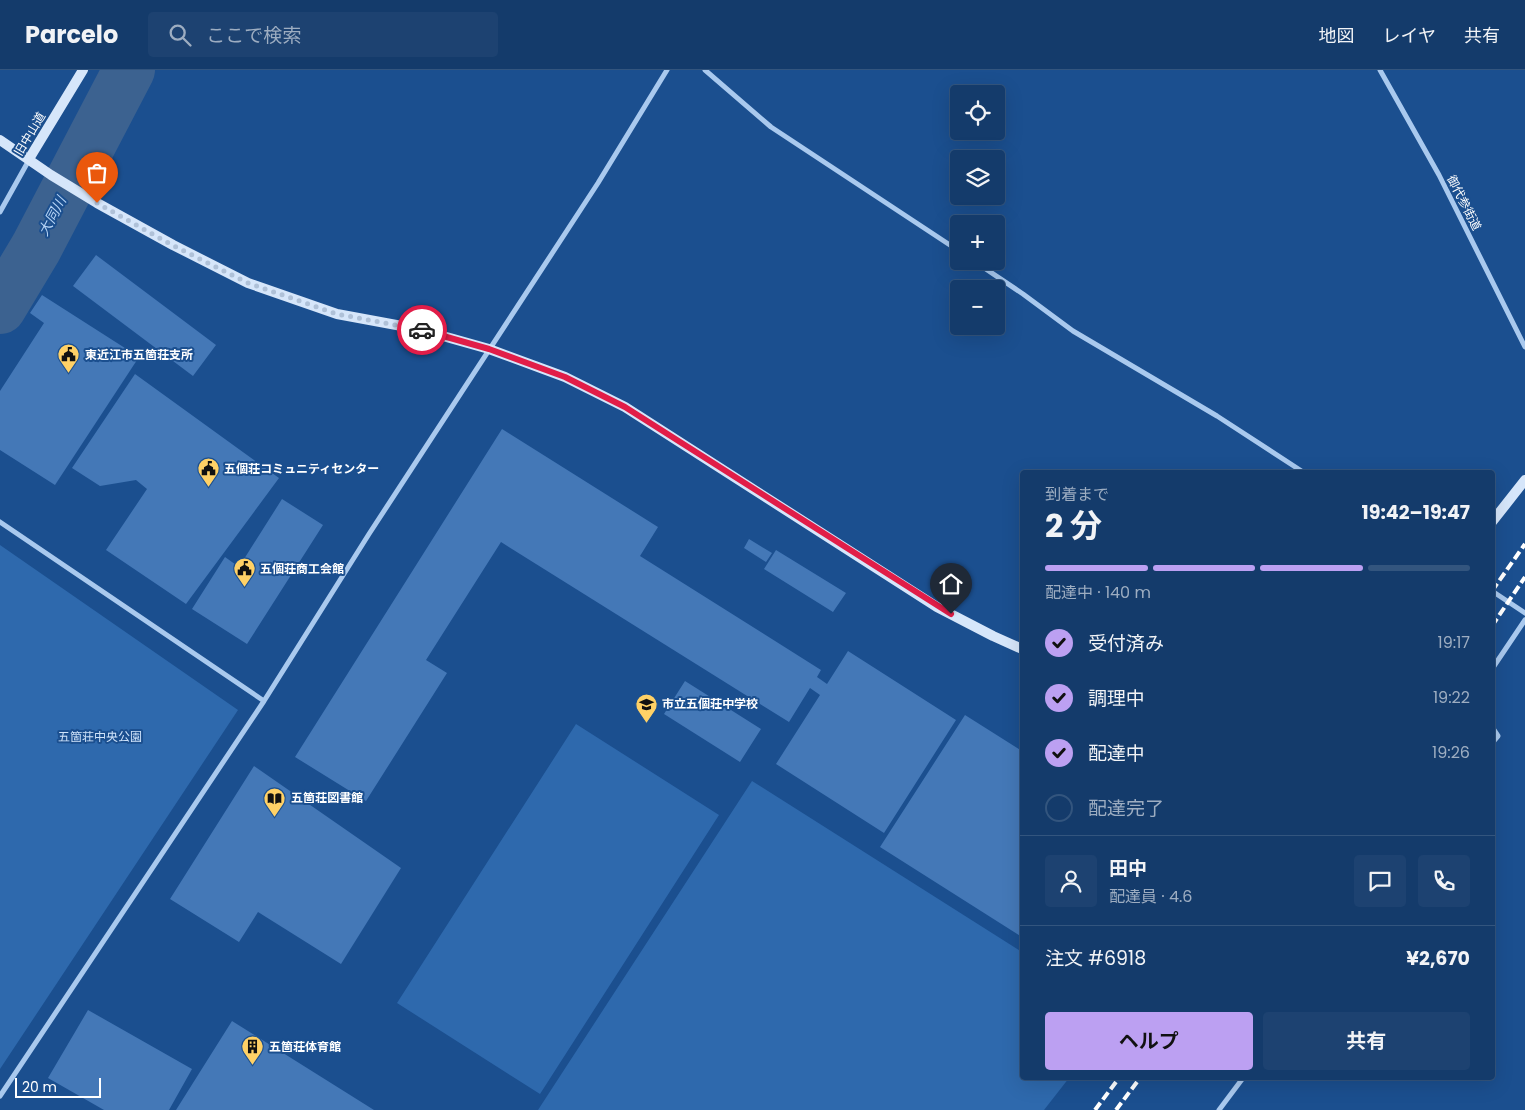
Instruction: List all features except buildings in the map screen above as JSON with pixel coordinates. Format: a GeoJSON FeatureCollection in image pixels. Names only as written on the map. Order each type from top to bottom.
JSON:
{"type":"FeatureCollection","features":[{"type":"Feature","properties":{"kind":"street","name":"旧中山道"},"geometry":{"type":"LineString","coordinates":[[0,212],[83,70]]}},
{"type":"Feature","properties":{"kind":"street"},"geometry":{"type":"LineString","coordinates":[[0,1096],[264,701],[489,349],[598,183],[667,70]]}},
{"type":"Feature","properties":{"kind":"street"},"geometry":{"type":"LineString","coordinates":[[705,70],[771,127],[950,245]]}},
{"type":"Feature","properties":{"kind":"street","name":"御代参街道"},"geometry":{"type":"LineString","coordinates":[[1380,70],[1439,175],[1525,347]]}},
{"type":"Feature","properties":{"kind":"street"},"geometry":{"type":"LineString","coordinates":[[0,140],[51,175],[97,203],[172,245],[248,283],[337,314],[418,329],[489,349],[565,377],[625,407],[937,606],[1020,648]]}},
{"type":"Feature","properties":{"kind":"street"},"geometry":{"type":"LineString","coordinates":[[987,270],[1073,331],[1217,416],[1300,470]]}},
{"type":"Feature","properties":{"kind":"street"},"geometry":{"type":"LineString","coordinates":[[1495,518],[1525,480]]}},
{"type":"Feature","properties":{"kind":"street"},"geometry":{"type":"LineString","coordinates":[[0,522],[264,701]]}},
{"type":"Feature","properties":{"kind":"street"},"geometry":{"type":"LineString","coordinates":[[1495,594],[1525,613]]}},
{"type":"Feature","properties":{"kind":"street"},"geometry":{"type":"LineString","coordinates":[[1495,665],[1525,620]]}},
{"type":"Feature","properties":{"kind":"street"},"geometry":{"type":"LineString","coordinates":[[1219,1110],[1242,1080]]}},
{"type":"Feature","properties":{"kind":"green space","name":"五箇荘中央公園"},"geometry":{"type":"Polygon","coordinates":[[[0,545],[238,710],[0,1069],[0,545]]]}},
{"type":"Feature","properties":{"kind":"green space"},"geometry":{"type":"Polygon","coordinates":[[[576,724],[719,815],[540,1094],[397,1003],[576,724]]]}},
{"type":"Feature","properties":{"kind":"green space"},"geometry":{"type":"Polygon","coordinates":[[[752,781],[1020,951],[1020,1080],[1067,1080],[1044,1110],[538,1110],[752,781]]]}},
{"type":"Feature","properties":{"kind":"waterway","name":"大同川"},"geometry":{"type":"LineString","coordinates":[[0,308],[36,248],[129,70]]}},
{"type":"Feature","properties":{"kind":"railway"},"geometry":{"type":"LineString","coordinates":[[1495,587],[1525,544]]}},
{"type":"Feature","properties":{"kind":"railway"},"geometry":{"type":"LineString","coordinates":[[1495,622],[1525,577]]}},
{"type":"Feature","properties":{"kind":"railway"},"geometry":{"type":"LineString","coordinates":[[1095,1110],[1118,1080]]}},
{"type":"Feature","properties":{"kind":"railway"},"geometry":{"type":"LineString","coordinates":[[1116,1110],[1138,1080]]}},
{"type":"Feature","properties":{"kind":"way so far"},"geometry":{"type":"LineString","coordinates":[[97,203],[172,245],[248,283],[337,314],[422,330]]}},
{"type":"Feature","properties":{"kind":"place","name":"東近江市五箇荘支所"},"geometry":{"type":"Point","coordinates":[69,374]}},
{"type":"Feature","properties":{"kind":"place","name":"五個荘コミュニティセンター"},"geometry":{"type":"Point","coordinates":[208,488]}},
{"type":"Feature","properties":{"kind":"place","name":"五個荘商工会館"},"geometry":{"type":"Point","coordinates":[244,588]}},
{"type":"Feature","properties":{"kind":"place","name":"市立五個荘中学校"},"geometry":{"type":"Point","coordinates":[646,723]}},
{"type":"Feature","properties":{"kind":"place","name":"五箇荘図書館"},"geometry":{"type":"Point","coordinates":[275,817]}},
{"type":"Feature","properties":{"kind":"place","name":"五箇荘体育館"},"geometry":{"type":"Point","coordinates":[253,1066]}},
{"type":"Feature","properties":{"kind":"route"},"geometry":{"type":"LineString","coordinates":[[422,330],[489,349],[565,377],[625,407],[951,614]]}}]}
